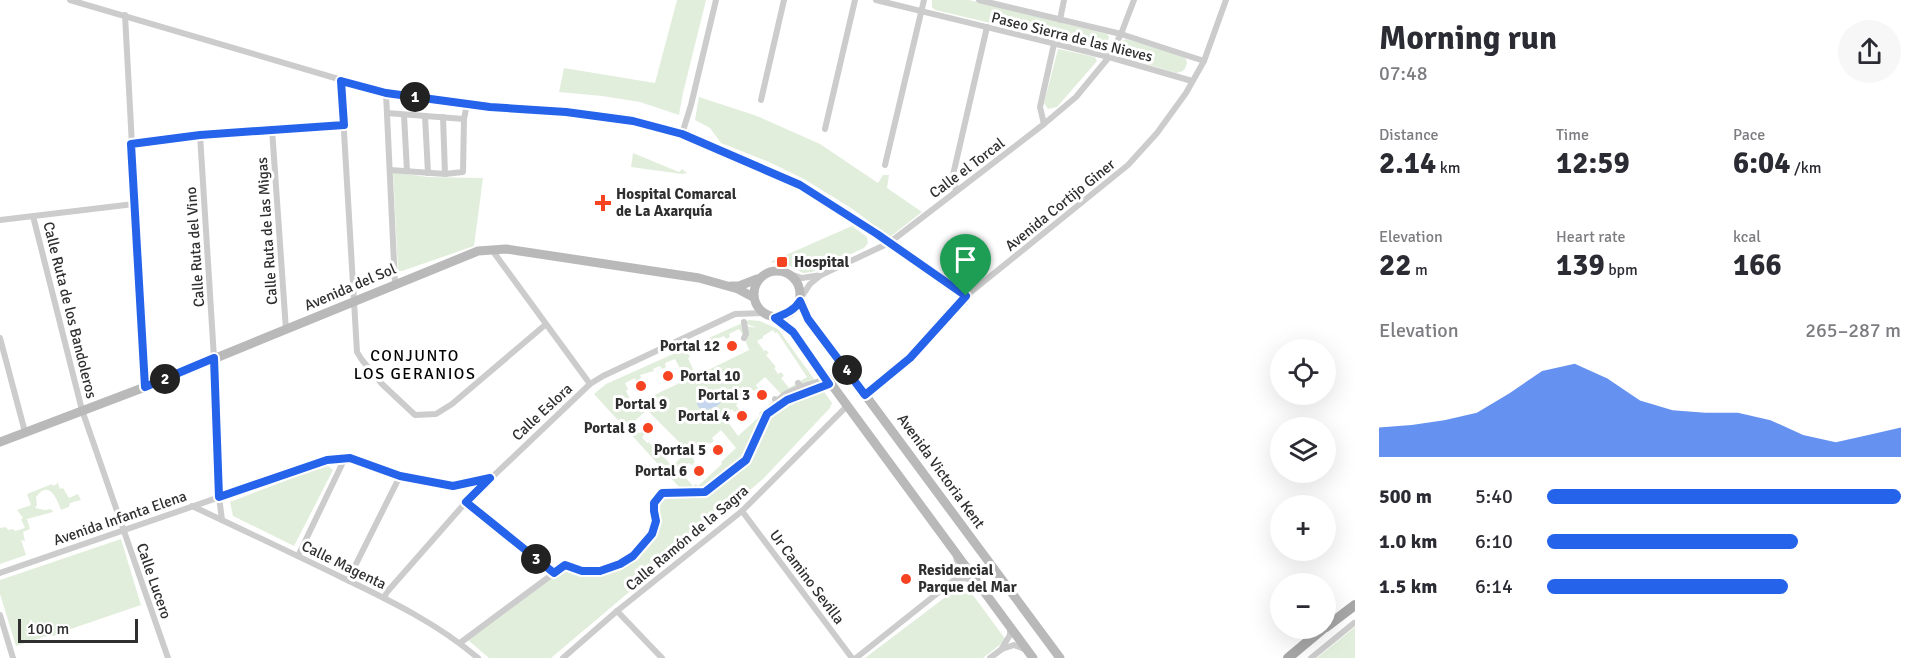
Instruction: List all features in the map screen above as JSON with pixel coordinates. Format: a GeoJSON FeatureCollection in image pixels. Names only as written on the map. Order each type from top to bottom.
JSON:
{"type":"FeatureCollection","features":[{"type":"Feature","properties":{"kind":"main road"},"geometry":{"type":"LineString","coordinates":[[1336,620],[1355,605]]}},
{"type":"Feature","properties":{"kind":"main road"},"geometry":{"type":"LineString","coordinates":[[1288,658],[1311,639]]}},
{"type":"Feature","properties":{"kind":"street"},"geometry":{"type":"LineString","coordinates":[[70,0],[386,93],[467,104],[566,112],[633,121],[682,134],[800,185],[966,296]]}},
{"type":"Feature","properties":{"kind":"street"},"geometry":{"type":"LineString","coordinates":[[682,134],[716,0]]}},
{"type":"Feature","properties":{"kind":"street"},"geometry":{"type":"LineString","coordinates":[[761,100],[783,0]]}},
{"type":"Feature","properties":{"kind":"street"},"geometry":{"type":"LineString","coordinates":[[825,129],[855,0]]}},
{"type":"Feature","properties":{"kind":"street","name":"Paseo Sierra de las Nieves"},"geometry":{"type":"LineString","coordinates":[[876,0],[1109,57],[1192,81]]}},
{"type":"Feature","properties":{"kind":"street"},"geometry":{"type":"LineString","coordinates":[[885,165],[924,0]]}},
{"type":"Feature","properties":{"kind":"street","name":"Paseo Sierra de las Nieves"},"geometry":{"type":"LineString","coordinates":[[979,0],[1121,34],[1204,61]]}},
{"type":"Feature","properties":{"kind":"street"},"geometry":{"type":"LineString","coordinates":[[1060,20],[1064,0]]}},
{"type":"Feature","properties":{"kind":"street"},"geometry":{"type":"LineString","coordinates":[[1109,57],[1134,0]]}},
{"type":"Feature","properties":{"kind":"street","name":"Avenida Cortijo Giner"},"geometry":{"type":"LineString","coordinates":[[865,395],[910,358],[966,296],[1128,165],[1158,133],[1186,93],[1204,61],[1226,0]]}},
{"type":"Feature","properties":{"kind":"street"},"geometry":{"type":"LineString","coordinates":[[125,15],[145,387]]}},
{"type":"Feature","properties":{"kind":"street"},"geometry":{"type":"LineString","coordinates":[[956,191],[952,175],[987,27]]}},
{"type":"Feature","properties":{"kind":"street"},"geometry":{"type":"LineString","coordinates":[[1044,124],[1040,106],[1054,44]]}},
{"type":"Feature","properties":{"kind":"street","name":"Calle el Torcal"},"geometry":{"type":"LineString","coordinates":[[821,275],[889,243],[1076,97],[1109,57]]}},
{"type":"Feature","properties":{"kind":"street"},"geometry":{"type":"LineString","coordinates":[[341,81],[357,352],[382,384],[415,415],[436,414],[452,404],[545,325]]}},
{"type":"Feature","properties":{"kind":"street"},"geometry":{"type":"LineString","coordinates":[[386,93],[395,284]]}},
{"type":"Feature","properties":{"kind":"street"},"geometry":{"type":"LineString","coordinates":[[390,170],[445,174],[463,172],[464,119],[467,104]]}},
{"type":"Feature","properties":{"kind":"street"},"geometry":{"type":"LineString","coordinates":[[387,113],[464,119]]}},
{"type":"Feature","properties":{"kind":"street"},"geometry":{"type":"LineString","coordinates":[[404,115],[407,171]]}},
{"type":"Feature","properties":{"kind":"street"},"geometry":{"type":"LineString","coordinates":[[425,116],[428,173]]}},
{"type":"Feature","properties":{"kind":"street"},"geometry":{"type":"LineString","coordinates":[[443,117],[445,174]]}},
{"type":"Feature","properties":{"kind":"street"},"geometry":{"type":"LineString","coordinates":[[131,144],[200,135],[344,125]]}},
{"type":"Feature","properties":{"kind":"street","name":"Calle Ruta de las Migas"},"geometry":{"type":"LineString","coordinates":[[272,129],[286,330]]}},
{"type":"Feature","properties":{"kind":"street","name":"Calle Ruta del Vino"},"geometry":{"type":"LineString","coordinates":[[200,135],[222,520]]}},
{"type":"Feature","properties":{"kind":"street"},"geometry":{"type":"LineString","coordinates":[[0,220],[134,204]]}},
{"type":"Feature","properties":{"kind":"street","name":"Calle Ruta de los Bandoleros"},"geometry":{"type":"LineString","coordinates":[[33,216],[82,410]]}},
{"type":"Feature","properties":{"kind":"street"},"geometry":{"type":"LineString","coordinates":[[491,249],[590,384]]}},
{"type":"Feature","properties":{"kind":"street","name":"Avenida del Sol"},"geometry":{"type":"LineString","coordinates":[[0,442],[145,387],[478,251],[506,249],[699,278],[738,289],[753,297]]}},
{"type":"Feature","properties":{"kind":"street"},"geometry":{"type":"LineString","coordinates":[[821,275],[802,278],[778,271],[766,274],[758,279],[753,297],[763,313],[775,318],[793,332],[1033,658]]}},
{"type":"Feature","properties":{"kind":"street"},"geometry":{"type":"LineString","coordinates":[[789,274],[800,289],[800,300]]}},
{"type":"Feature","properties":{"kind":"street"},"geometry":{"type":"LineString","coordinates":[[775,318],[797,307],[810,284],[821,275]]}},
{"type":"Feature","properties":{"kind":"street","name":"Avenida del Sol"},"geometry":{"type":"LineString","coordinates":[[726,286],[739,286],[758,279]]}},
{"type":"Feature","properties":{"kind":"street","name":"Avenida Victoria Kent"},"geometry":{"type":"LineString","coordinates":[[800,300],[808,319],[1060,658]]}},
{"type":"Feature","properties":{"kind":"street","name":"Calle Eslora"},"geometry":{"type":"LineString","coordinates":[[384,598],[466,502],[590,384],[735,314],[763,313]]}},
{"type":"Feature","properties":{"kind":"street"},"geometry":{"type":"LineString","coordinates":[[744,322],[746,334],[744,338]]}},
{"type":"Feature","properties":{"kind":"street"},"geometry":{"type":"LineString","coordinates":[[0,338],[25,432]]}},
{"type":"Feature","properties":{"kind":"street"},"geometry":{"type":"LineString","coordinates":[[775,399],[778,400],[799,385],[827,381]]}},
{"type":"Feature","properties":{"kind":"street"},"geometry":{"type":"LineString","coordinates":[[460,643],[565,565],[582,571],[600,571],[620,564],[633,556],[652,534],[656,521],[654,503],[662,493],[705,492],[746,460],[767,414],[787,400],[827,381]]}},
{"type":"Feature","properties":{"kind":"street","name":"Calle Ramón de la Sagra"},"geometry":{"type":"LineString","coordinates":[[563,658],[617,611],[742,511],[847,406]]}},
{"type":"Feature","properties":{"kind":"street","name":"Calle Lucero"},"geometry":{"type":"LineString","coordinates":[[82,410],[168,658]]}},
{"type":"Feature","properties":{"kind":"street"},"geometry":{"type":"LineString","coordinates":[[298,556],[345,458]]}},
{"type":"Feature","properties":{"kind":"street","name":"Avenida Infanta Elena"},"geometry":{"type":"LineString","coordinates":[[0,573],[327,460],[350,458],[400,476],[453,486],[490,478]]}},
{"type":"Feature","properties":{"kind":"street"},"geometry":{"type":"LineString","coordinates":[[348,580],[400,476]]}},
{"type":"Feature","properties":{"kind":"street"},"geometry":{"type":"LineString","coordinates":[[466,502],[554,573]]}},
{"type":"Feature","properties":{"kind":"street","name":"Calle Magenta"},"geometry":{"type":"LineString","coordinates":[[192,506],[416,615],[460,643],[478,658]]}},
{"type":"Feature","properties":{"kind":"street","name":"Ur Camino Sevilla"},"geometry":{"type":"LineString","coordinates":[[742,511],[854,658]]}},
{"type":"Feature","properties":{"kind":"street"},"geometry":{"type":"LineString","coordinates":[[854,658],[954,580],[959,569],[956,553]]}},
{"type":"Feature","properties":{"kind":"street"},"geometry":{"type":"LineString","coordinates":[[954,580],[965,578],[978,583]]}},
{"type":"Feature","properties":{"kind":"street"},"geometry":{"type":"LineString","coordinates":[[617,611],[662,658]]}},
{"type":"Feature","properties":{"kind":"street"},"geometry":{"type":"LineString","coordinates":[[0,615],[13,658]]}},
{"type":"Feature","properties":{"kind":"street"},"geometry":{"type":"LineString","coordinates":[[1311,658],[1354,623]]}},
{"type":"Feature","properties":{"kind":"street"},"geometry":{"type":"LineString","coordinates":[[1002,649],[1010,635],[1010,626]]}},
{"type":"Feature","properties":{"kind":"street"},"geometry":{"type":"LineString","coordinates":[[990,658],[1002,649],[1014,645],[1027,650]]}},
{"type":"Feature","properties":{"kind":"green space"},"geometry":{"type":"Polygon","coordinates":[[[677,0],[706,0],[679,115],[640,102],[559,92],[564,68],[655,83],[677,0]]]}},
{"type":"Feature","properties":{"kind":"green space"},"geometry":{"type":"Polygon","coordinates":[[[932,0],[969,0],[1107,34],[1109,37],[1106,47],[1101,49],[935,10],[932,7],[932,0]]]}},
{"type":"Feature","properties":{"kind":"green space"},"geometry":{"type":"Polygon","coordinates":[[[1126,39],[1182,56],[1187,63],[1182,71],[1176,73],[1123,57],[1118,47],[1126,39]]]}},
{"type":"Feature","properties":{"kind":"green space"},"geometry":{"type":"Polygon","coordinates":[[[1058,49],[1095,57],[1097,61],[1057,107],[1048,109],[1044,103],[1058,49]]]}},
{"type":"Feature","properties":{"kind":"green space"},"geometry":{"type":"Polygon","coordinates":[[[699,97],[757,116],[820,144],[878,183],[883,175],[889,175],[887,188],[922,212],[890,237],[851,208],[804,179],[721,143],[710,128],[695,120],[699,97]]]}},
{"type":"Feature","properties":{"kind":"green space"},"geometry":{"type":"Polygon","coordinates":[[[633,153],[679,172],[682,169],[687,173],[631,167],[633,153]]]}},
{"type":"Feature","properties":{"kind":"green space"},"geometry":{"type":"Polygon","coordinates":[[[393,172],[428,177],[483,178],[474,246],[398,271],[393,172]]]}},
{"type":"Feature","properties":{"kind":"green space"},"geometry":{"type":"Polygon","coordinates":[[[852,226],[867,237],[868,243],[864,248],[812,272],[803,273],[786,264],[770,262],[852,226]]]}},
{"type":"Feature","properties":{"kind":"green space"},"geometry":{"type":"Polygon","coordinates":[[[749,320],[760,321],[778,329],[819,386],[785,398],[775,405],[766,414],[753,435],[745,457],[705,488],[685,492],[594,394],[606,384],[749,320]],[[747,324],[743,326],[745,332],[743,335],[739,329],[729,334],[730,337],[726,339],[724,336],[717,339],[718,341],[704,345],[705,349],[700,351],[699,348],[688,353],[696,376],[749,350],[745,340],[748,337],[746,326],[757,328],[747,324]],[[773,330],[757,341],[764,351],[769,353],[766,355],[776,367],[774,368],[778,374],[781,372],[784,376],[781,378],[789,388],[807,377],[777,332],[773,330]],[[675,359],[665,363],[666,367],[662,369],[660,366],[653,369],[654,371],[640,375],[641,378],[636,381],[635,378],[625,383],[633,405],[686,380],[675,359]],[[765,377],[756,385],[758,388],[754,391],[751,388],[743,395],[744,398],[736,405],[739,409],[735,412],[732,409],[725,418],[738,436],[781,394],[765,377]],[[647,410],[631,424],[639,433],[645,434],[642,437],[647,443],[651,445],[653,443],[659,452],[662,450],[665,454],[663,456],[672,466],[688,451],[647,410]],[[721,430],[712,438],[714,441],[702,447],[702,453],[693,459],[695,462],[692,465],[689,463],[684,467],[685,477],[693,486],[696,484],[698,486],[736,448],[721,430]]]}},
{"type":"Feature","properties":{"kind":"green space"},"geometry":{"type":"Polygon","coordinates":[[[822,389],[832,403],[830,408],[763,479],[551,658],[489,658],[468,640],[560,571],[583,575],[609,572],[640,553],[654,534],[658,524],[658,501],[663,496],[709,494],[750,461],[769,419],[788,403],[822,389]]]}},
{"type":"Feature","properties":{"kind":"green space"},"geometry":{"type":"Polygon","coordinates":[[[327,465],[333,470],[294,546],[233,516],[230,502],[327,465]]]}},
{"type":"Feature","properties":{"kind":"green space"},"geometry":{"type":"Polygon","coordinates":[[[57,481],[60,489],[63,488],[69,498],[78,494],[81,500],[70,503],[69,507],[61,510],[49,490],[41,492],[36,497],[35,508],[51,509],[53,512],[27,519],[30,529],[23,532],[25,541],[21,540],[26,555],[0,564],[0,528],[6,527],[8,530],[15,531],[25,528],[21,519],[23,518],[17,510],[31,505],[27,494],[52,484],[53,486],[57,484],[57,481]]]}},
{"type":"Feature","properties":{"kind":"green space"},"geometry":{"type":"Polygon","coordinates":[[[121,539],[141,605],[54,636],[50,635],[16,646],[0,594],[0,580],[121,539]]]}},
{"type":"Feature","properties":{"kind":"green space"},"geometry":{"type":"Polygon","coordinates":[[[964,583],[1006,640],[983,658],[865,658],[964,583]]]}},
{"type":"Feature","properties":{"kind":"green space"},"geometry":{"type":"Polygon","coordinates":[[[1355,627],[1355,658],[1317,658],[1355,627]]]}},
{"type":"Feature","properties":{"kind":"water"},"geometry":{"type":"Polygon","coordinates":[[[711,389],[716,389],[721,402],[704,411],[697,404],[702,395],[711,389]]]}},
{"type":"Feature","properties":{"kind":"place","name":"Hospital Comarcal de La Axarquía"},"geometry":{"type":"Point","coordinates":[603,203]}},
{"type":"Feature","properties":{"kind":"place","name":"Hospital"},"geometry":{"type":"Point","coordinates":[782,262]}},
{"type":"Feature","properties":{"kind":"place","name":"Portal 12"},"geometry":{"type":"Point","coordinates":[732,346]}},
{"type":"Feature","properties":{"kind":"place","name":"Portal 10"},"geometry":{"type":"Point","coordinates":[668,376]}},
{"type":"Feature","properties":{"kind":"place","name":"Portal 9"},"geometry":{"type":"Point","coordinates":[641,386]}},
{"type":"Feature","properties":{"kind":"place","name":"Portal 3"},"geometry":{"type":"Point","coordinates":[762,395]}},
{"type":"Feature","properties":{"kind":"place","name":"Portal 4"},"geometry":{"type":"Point","coordinates":[742,416]}},
{"type":"Feature","properties":{"kind":"place","name":"Portal 8"},"geometry":{"type":"Point","coordinates":[648,428]}},
{"type":"Feature","properties":{"kind":"place","name":"Portal 5"},"geometry":{"type":"Point","coordinates":[718,450]}},
{"type":"Feature","properties":{"kind":"place","name":"Portal 6"},"geometry":{"type":"Point","coordinates":[699,471]}},
{"type":"Feature","properties":{"kind":"place","name":"Residencial Parque del Mar"},"geometry":{"type":"Point","coordinates":[906,579]}},
{"type":"Feature","properties":{"kind":"district","name":"CONJUNTO LOS GERANIOS"},"geometry":{"type":"Point","coordinates":[415,364]}},
{"type":"Feature","properties":{"kind":"route"},"geometry":{"type":"LineString","coordinates":[[341,81],[386,93],[490,107],[566,112],[633,121],[682,134],[800,185],[877,234],[966,296],[910,358],[865,395],[808,319],[800,301],[797,307],[789,313],[775,318],[793,332],[829,384],[787,400],[767,414],[746,460],[705,492],[662,493],[654,503],[656,521],[652,534],[633,556],[620,564],[600,571],[582,571],[565,565],[554,573],[466,502],[490,478],[453,486],[400,476],[350,458],[327,460],[219,497],[214,358],[145,387],[131,144],[200,135],[344,125],[341,81]]}}]}
